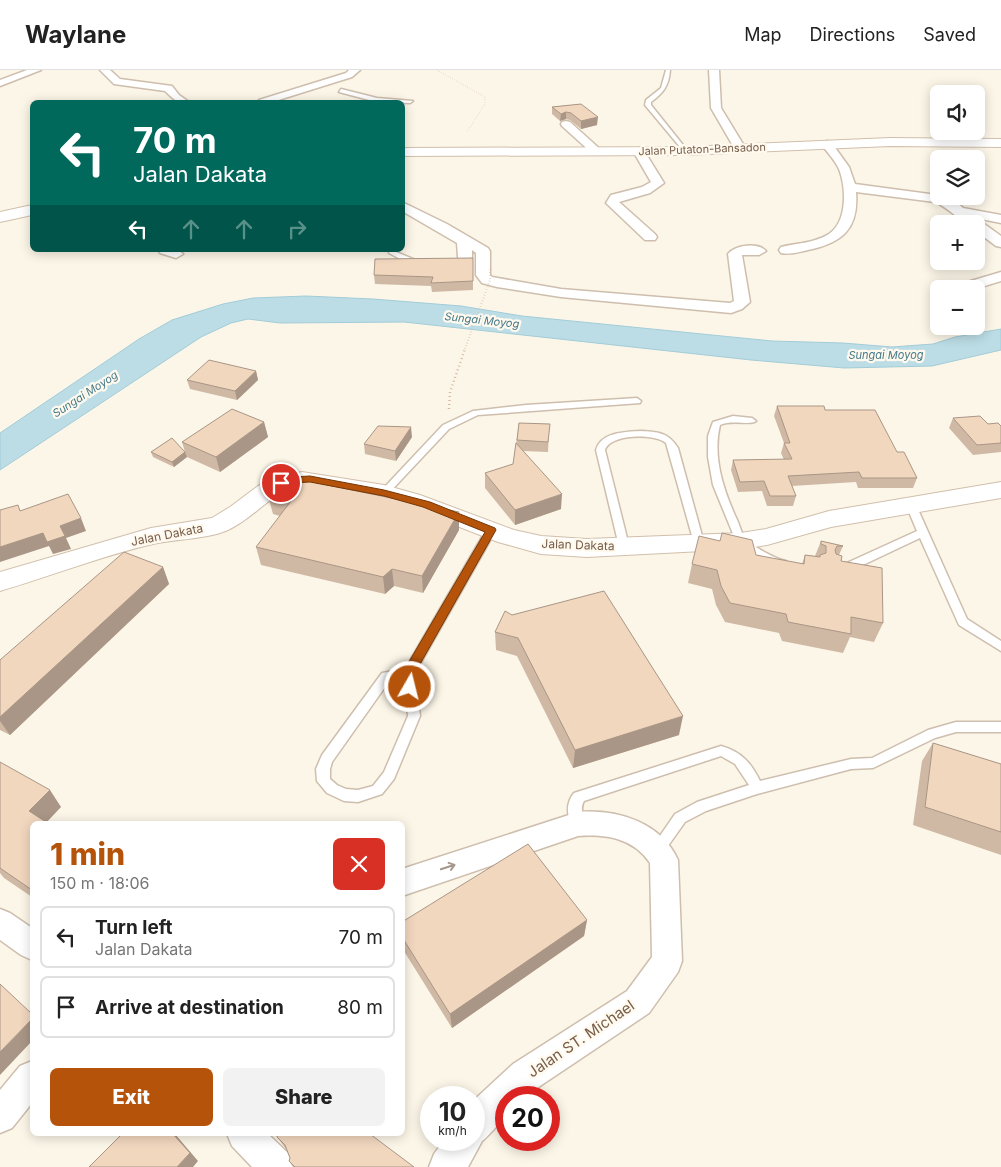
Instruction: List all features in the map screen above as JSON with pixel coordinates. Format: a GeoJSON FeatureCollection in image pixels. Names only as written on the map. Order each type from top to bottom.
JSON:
{"type":"FeatureCollection","features":[{"type":"Feature","properties":{"kind":"street"},"geometry":{"type":"LineString","coordinates":[[0,83],[36,70]]}},
{"type":"Feature","properties":{"kind":"street"},"geometry":{"type":"LineString","coordinates":[[105,70],[117,82],[168,88],[172,90],[174,97],[180,100]]}},
{"type":"Feature","properties":{"kind":"street"},"geometry":{"type":"LineString","coordinates":[[269,100],[349,75],[355,70]]}},
{"type":"Feature","properties":{"kind":"street"},"geometry":{"type":"LineString","coordinates":[[714,70],[716,108],[740,149]]}},
{"type":"Feature","properties":{"kind":"street"},"geometry":{"type":"LineString","coordinates":[[566,124],[597,152]]}},
{"type":"Feature","properties":{"kind":"street","name":"Jalan Putaton-Bansadon"},"geometry":{"type":"LineString","coordinates":[[405,152],[685,151],[827,144],[919,142],[1000,145]]}},
{"type":"Feature","properties":{"kind":"street"},"geometry":{"type":"LineString","coordinates":[[786,250],[815,244],[836,235],[845,225],[848,217],[848,188],[845,170],[827,144]]}},
{"type":"Feature","properties":{"kind":"street"},"geometry":{"type":"LineString","coordinates":[[639,151],[658,183],[646,190],[615,198],[612,203],[650,237]]}},
{"type":"Feature","properties":{"kind":"street"},"geometry":{"type":"LineString","coordinates":[[848,188],[937,199],[950,204],[964,215]]}},
{"type":"Feature","properties":{"kind":"street"},"geometry":{"type":"LineString","coordinates":[[405,208],[483,251],[483,275],[487,280],[561,293],[731,308],[738,306],[742,302],[735,254],[739,251],[759,250]]}},
{"type":"Feature","properties":{"kind":"street"},"geometry":{"type":"LineString","coordinates":[[0,217],[30,210]]}},
{"type":"Feature","properties":{"kind":"street"},"geometry":{"type":"LineString","coordinates":[[958,210],[1001,219]]}},
{"type":"Feature","properties":{"kind":"street"},"geometry":{"type":"LineString","coordinates":[[985,231],[1001,243]]}},
{"type":"Feature","properties":{"kind":"street"},"geometry":{"type":"LineString","coordinates":[[462,263],[464,241]]}},
{"type":"Feature","properties":{"kind":"street"},"geometry":{"type":"LineString","coordinates":[[985,281],[1001,276]]}},
{"type":"Feature","properties":{"kind":"street","name":"Jalan Dakata"},"geometry":{"type":"LineString","coordinates":[[0,582],[26,572],[151,536],[218,525],[240,513],[266,491],[292,480],[310,479],[384,493],[426,504],[491,530],[541,545],[587,548],[741,541],[829,519],[1001,490]]}},
{"type":"Feature","properties":{"kind":"street"},"geometry":{"type":"LineString","coordinates":[[405,882],[578,824],[595,822],[621,826],[658,849]]}},
{"type":"Feature","properties":{"kind":"street","name":"Jalan ST. Michael"},"geometry":{"type":"LineString","coordinates":[[485,1112],[525,1076],[638,1002],[667,961],[664,860],[658,849]]}},
{"type":"Feature","properties":{"kind":"street"},"geometry":{"type":"LineString","coordinates":[[0,923],[30,944]]}},
{"type":"Feature","properties":{"kind":"street"},"geometry":{"type":"LineString","coordinates":[[0,1116],[30,1080]]}},
{"type":"Feature","properties":{"kind":"street"},"geometry":{"type":"LineString","coordinates":[[246,1136],[276,1167]]}},
{"type":"Feature","properties":{"kind":"street"},"geometry":{"type":"LineString","coordinates":[[447,1167],[458,1151]]}},
{"type":"Feature","properties":{"kind":"lane"},"geometry":{"type":"LineString","coordinates":[[668,70],[666,86],[662,92],[648,101],[648,105],[685,151]]}},
{"type":"Feature","properties":{"kind":"lane"},"geometry":{"type":"LineString","coordinates":[[341,92],[377,100]]}},
{"type":"Feature","properties":{"kind":"lane"},"geometry":{"type":"LineString","coordinates":[[405,101],[410,101]]}},
{"type":"Feature","properties":{"kind":"lane"},"geometry":{"type":"LineString","coordinates":[[391,252],[406,260],[424,263]]}},
{"type":"Feature","properties":{"kind":"lane"},"geometry":{"type":"LineString","coordinates":[[384,493],[446,427],[476,413],[637,401]]}},
{"type":"Feature","properties":{"kind":"lane"},"geometry":{"type":"LineString","coordinates":[[752,421],[727,418],[716,424],[713,436],[713,457],[718,485],[741,541],[776,563],[792,566]]}},
{"type":"Feature","properties":{"kind":"lane"},"geometry":{"type":"LineString","coordinates":[[624,546],[600,452],[601,445],[605,441],[615,436],[628,435],[654,434],[669,441],[673,448],[699,543]]}},
{"type":"Feature","properties":{"kind":"lane"},"geometry":{"type":"LineString","coordinates":[[911,505],[963,622],[989,641],[1001,646]]}},
{"type":"Feature","properties":{"kind":"lane"},"geometry":{"type":"LineString","coordinates":[[409,672],[386,676],[327,759],[323,769],[324,781],[332,789],[344,795],[358,796],[377,790],[389,776],[414,716],[409,672],[491,530]]}},
{"type":"Feature","properties":{"kind":"lane"},"geometry":{"type":"LineString","coordinates":[[835,570],[840,571],[922,533]]}},
{"type":"Feature","properties":{"kind":"lane"},"geometry":{"type":"LineString","coordinates":[[658,849],[680,818],[702,806],[757,788],[851,764],[873,763],[932,734],[956,727],[1001,727]]}},
{"type":"Feature","properties":{"kind":"lane"},"geometry":{"type":"LineString","coordinates":[[578,824],[574,808],[575,801],[579,797],[721,751],[741,760],[757,788]]}},
{"type":"Feature","properties":{"kind":"path"},"geometry":{"type":"LineString","coordinates":[[437,70],[484,98],[485,104],[467,132]]}},
{"type":"Feature","properties":{"kind":"path"},"geometry":{"type":"LineString","coordinates":[[446,427],[450,407],[450,392],[490,280],[490,269]]}},
{"type":"Feature","properties":{"kind":"water","name":"Sungai Moyog"},"geometry":{"type":"Polygon","coordinates":[[[306,296],[373,299],[461,306],[522,316],[772,341],[843,343],[892,347],[933,344],[966,335],[985,335],[985,332],[1001,329],[1001,350],[932,366],[844,368],[751,360],[404,322],[280,323],[248,319],[231,323],[201,337],[0,470],[0,433],[139,339],[172,320],[223,304],[253,298],[306,296]]]}},
{"type":"Feature","properties":{"kind":"building"},"geometry":{"type":"Polygon","coordinates":[[[581,104],[598,117],[581,121],[571,113],[561,114],[552,107],[581,104]]]}},
{"type":"Feature","properties":{"kind":"building"},"geometry":{"type":"Polygon","coordinates":[[[473,258],[473,281],[431,283],[433,277],[374,275],[375,259],[473,258]]]}},
{"type":"Feature","properties":{"kind":"building"},"geometry":{"type":"Polygon","coordinates":[[[209,360],[256,371],[235,391],[187,380],[209,360]]]}},
{"type":"Feature","properties":{"kind":"building"},"geometry":{"type":"Polygon","coordinates":[[[777,406],[824,406],[825,410],[875,410],[897,452],[904,452],[917,478],[862,478],[859,472],[788,476],[796,496],[770,496],[764,481],[740,482],[733,460],[792,459],[784,443],[790,443],[777,406]]]}},
{"type":"Feature","properties":{"kind":"building"},"geometry":{"type":"Polygon","coordinates":[[[232,409],[264,422],[216,457],[182,442],[232,409]]]}},
{"type":"Feature","properties":{"kind":"building"},"geometry":{"type":"Polygon","coordinates":[[[980,416],[988,424],[998,423],[1001,426],[1001,443],[977,445],[953,418],[980,416]]]}},
{"type":"Feature","properties":{"kind":"building"},"geometry":{"type":"Polygon","coordinates":[[[519,423],[550,424],[548,442],[517,440],[519,423]]]}},
{"type":"Feature","properties":{"kind":"building"},"geometry":{"type":"Polygon","coordinates":[[[378,426],[411,427],[395,451],[364,444],[378,426]]]}},
{"type":"Feature","properties":{"kind":"building"},"geometry":{"type":"Polygon","coordinates":[[[172,438],[185,452],[172,462],[151,452],[172,438]]]}},
{"type":"Feature","properties":{"kind":"building"},"geometry":{"type":"Polygon","coordinates":[[[516,443],[562,494],[515,510],[485,473],[513,464],[516,443]]]}},
{"type":"Feature","properties":{"kind":"building"},"geometry":{"type":"Polygon","coordinates":[[[284,476],[459,512],[422,576],[392,569],[383,577],[256,547],[291,501],[268,496],[284,476]]]}},
{"type":"Feature","properties":{"kind":"building"},"geometry":{"type":"Polygon","coordinates":[[[68,494],[81,518],[60,526],[65,536],[47,542],[43,533],[0,547],[0,510],[18,505],[20,511],[68,494]]]}},
{"type":"Feature","properties":{"kind":"building"},"geometry":{"type":"Polygon","coordinates":[[[722,533],[752,540],[756,555],[804,564],[805,555],[820,557],[820,555],[826,553],[826,546],[821,544],[821,541],[843,546],[837,546],[835,550],[836,554],[842,556],[841,561],[882,568],[883,623],[851,617],[851,634],[788,622],[786,614],[730,603],[721,586],[717,570],[692,564],[699,536],[720,541],[722,533]]]}},
{"type":"Feature","properties":{"kind":"building"},"geometry":{"type":"Polygon","coordinates":[[[124,552],[163,567],[0,717],[0,660],[124,552]]]}},
{"type":"Feature","properties":{"kind":"building"},"geometry":{"type":"Polygon","coordinates":[[[604,591],[683,716],[575,750],[518,638],[495,632],[505,611],[512,615],[604,591]]]}},
{"type":"Feature","properties":{"kind":"building"},"geometry":{"type":"Polygon","coordinates":[[[933,743],[1001,764],[1001,832],[925,807],[933,743]]]}},
{"type":"Feature","properties":{"kind":"building"},"geometry":{"type":"Polygon","coordinates":[[[0,762],[50,790],[29,811],[44,821],[30,821],[30,889],[0,868],[0,762]]]}},
{"type":"Feature","properties":{"kind":"building"},"geometry":{"type":"Polygon","coordinates":[[[528,844],[587,920],[450,1014],[405,942],[405,920],[528,844]]]}},
{"type":"Feature","properties":{"kind":"building"},"geometry":{"type":"Polygon","coordinates":[[[0,984],[30,1012],[30,1021],[0,1052],[0,984]]]}},
{"type":"Feature","properties":{"kind":"building"},"geometry":{"type":"Polygon","coordinates":[[[120,1136],[175,1136],[190,1153],[177,1167],[89,1167],[120,1136]]]}},
{"type":"Feature","properties":{"kind":"building"},"geometry":{"type":"Polygon","coordinates":[[[373,1136],[414,1167],[295,1167],[289,1161],[290,1158],[285,1145],[277,1137],[373,1136]]]}},
{"type":"Feature","properties":{"kind":"route"},"geometry":{"type":"LineString","coordinates":[[281,483],[310,479],[384,493],[426,504],[491,530],[409,672],[410,687]]}}]}
